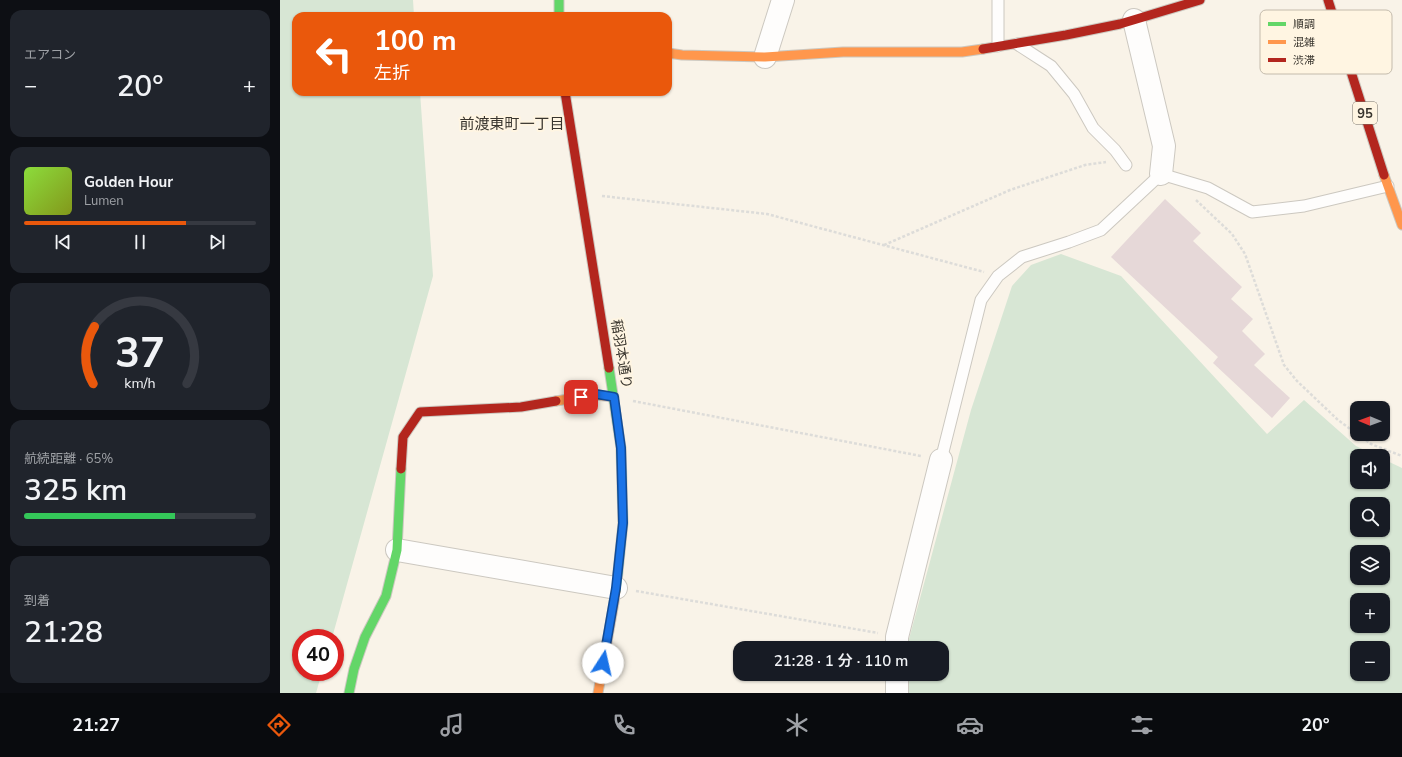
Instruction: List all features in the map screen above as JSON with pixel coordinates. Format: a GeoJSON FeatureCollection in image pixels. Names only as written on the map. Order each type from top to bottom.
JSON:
{"type":"FeatureCollection","features":[{"type":"Feature","properties":{"kind":"street"},"geometry":{"type":"LineString","coordinates":[[559,0],[559,12]]}},
{"type":"Feature","properties":{"kind":"street"},"geometry":{"type":"LineString","coordinates":[[765,57],[783,0]]}},
{"type":"Feature","properties":{"kind":"street"},"geometry":{"type":"LineString","coordinates":[[672,54],[765,57],[843,52],[962,52],[1120,24],[1200,0]]}},
{"type":"Feature","properties":{"kind":"street","name":"95"},"geometry":{"type":"LineString","coordinates":[[1328,0],[1332,10]]}},
{"type":"Feature","properties":{"kind":"street"},"geometry":{"type":"LineString","coordinates":[[1134,20],[1164,146],[1161,174]]}},
{"type":"Feature","properties":{"kind":"street","name":"95"},"geometry":{"type":"LineString","coordinates":[[1355,74],[1395,186],[1402,225]]}},
{"type":"Feature","properties":{"kind":"street","name":"稲羽本通り"},"geometry":{"type":"LineString","coordinates":[[566,96],[621,448],[623,523],[616,588],[598,693]]}},
{"type":"Feature","properties":{"kind":"street"},"geometry":{"type":"LineString","coordinates":[[349,693],[354,669],[365,636],[386,596],[397,550],[403,437],[420,412],[522,407],[596,394],[614,397]]}},
{"type":"Feature","properties":{"kind":"street"},"geometry":{"type":"LineString","coordinates":[[897,641],[941,460]]}},
{"type":"Feature","properties":{"kind":"street"},"geometry":{"type":"LineString","coordinates":[[397,550],[616,588]]}},
{"type":"Feature","properties":{"kind":"street"},"geometry":{"type":"LineString","coordinates":[[897,681],[897,693]]}},
{"type":"Feature","properties":{"kind":"lane"},"geometry":{"type":"LineString","coordinates":[[998,0],[998,46]]}},
{"type":"Feature","properties":{"kind":"lane"},"geometry":{"type":"LineString","coordinates":[[1017,43],[1051,66],[1074,94],[1093,128],[1115,150],[1126,165]]}},
{"type":"Feature","properties":{"kind":"lane"},"geometry":{"type":"LineString","coordinates":[[941,460],[981,300],[998,276],[1022,256],[1069,242],[1101,230],[1161,174],[1208,188],[1252,212],[1304,206],[1395,186]]}},
{"type":"Feature","properties":{"kind":"path"},"geometry":{"type":"LineString","coordinates":[[884,245],[1010,190],[1085,165],[1109,161],[1126,165]]}},
{"type":"Feature","properties":{"kind":"path"},"geometry":{"type":"LineString","coordinates":[[581,194],[767,214],[998,276]]}},
{"type":"Feature","properties":{"kind":"path"},"geometry":{"type":"LineString","coordinates":[[1192,197],[1232,234],[1245,254],[1284,365],[1297,381],[1338,420],[1350,429]]}},
{"type":"Feature","properties":{"kind":"path"},"geometry":{"type":"LineString","coordinates":[[614,397],[941,460]]}},
{"type":"Feature","properties":{"kind":"path"},"geometry":{"type":"LineString","coordinates":[[1367,441],[1402,456]]}},
{"type":"Feature","properties":{"kind":"path"},"geometry":{"type":"LineString","coordinates":[[616,588],[892,641]]}},
{"type":"Feature","properties":{"kind":"green space"},"geometry":{"type":"Polygon","coordinates":[[[280,0],[413,0],[414,12],[292,12],[292,96],[420,96],[433,276],[335,629],[292,629],[292,681],[319,681],[316,693],[280,693],[280,0]]]}},
{"type":"Feature","properties":{"kind":"green space"},"geometry":{"type":"Polygon","coordinates":[[[1061,254],[1121,276],[1267,434],[1304,400],[1350,441],[1362,449],[1350,449],[1350,489],[1390,489],[1390,462],[1402,468],[1402,693],[907,693],[908,681],[949,681],[949,641],[909,641],[909,639],[971,410],[1012,286],[1031,265],[1061,254]]]}},
{"type":"Feature","properties":{"kind":"building"},"geometry":{"type":"Polygon","coordinates":[[[1165,199],[1201,233],[1193,241],[1242,287],[1231,299],[1253,319],[1242,331],[1265,354],[1254,365],[1290,398],[1272,418],[1213,363],[1218,357],[1111,257],[1165,199]]]}},
{"type":"Feature","properties":{"kind":"traffic: fast"},"geometry":{"type":"LineString","coordinates":[[559,0],[559,12]]}},
{"type":"Feature","properties":{"kind":"traffic: fast"},"geometry":{"type":"LineString","coordinates":[[609,368],[621,448],[623,523],[616,591]]}},
{"type":"Feature","properties":{"kind":"traffic: fast"},"geometry":{"type":"LineString","coordinates":[[349,693],[354,669],[365,637],[386,596],[397,550],[401,469]]}},
{"type":"Feature","properties":{"kind":"traffic: slow"},"geometry":{"type":"LineString","coordinates":[[672,54],[765,57],[843,52],[962,52],[983,49]]}},
{"type":"Feature","properties":{"kind":"traffic: slow"},"geometry":{"type":"LineString","coordinates":[[1384,175],[1402,225]]}},
{"type":"Feature","properties":{"kind":"traffic: slow"},"geometry":{"type":"LineString","coordinates":[[556,401],[595,395],[614,397]]}},
{"type":"Feature","properties":{"kind":"traffic: slow"},"geometry":{"type":"LineString","coordinates":[[598,693],[616,591]]}},
{"type":"Feature","properties":{"kind":"traffic: jam"},"geometry":{"type":"LineString","coordinates":[[983,49],[1120,24],[1200,0]]}},
{"type":"Feature","properties":{"kind":"traffic: jam"},"geometry":{"type":"LineString","coordinates":[[1328,0],[1331,10]]}},
{"type":"Feature","properties":{"kind":"traffic: jam"},"geometry":{"type":"LineString","coordinates":[[1352,74],[1384,175]]}},
{"type":"Feature","properties":{"kind":"traffic: jam"},"geometry":{"type":"LineString","coordinates":[[566,96],[609,368]]}},
{"type":"Feature","properties":{"kind":"traffic: jam"},"geometry":{"type":"LineString","coordinates":[[401,469],[403,437],[420,412],[521,407],[556,401]]}},
{"type":"Feature","properties":{"kind":"district","name":"前渡東町一丁目"},"geometry":{"type":"Point","coordinates":[512,124]}},
{"type":"Feature","properties":{"kind":"route"},"geometry":{"type":"LineString","coordinates":[[581,397],[596,394],[614,397],[621,448],[623,523],[616,588],[603,663]]}}]}
